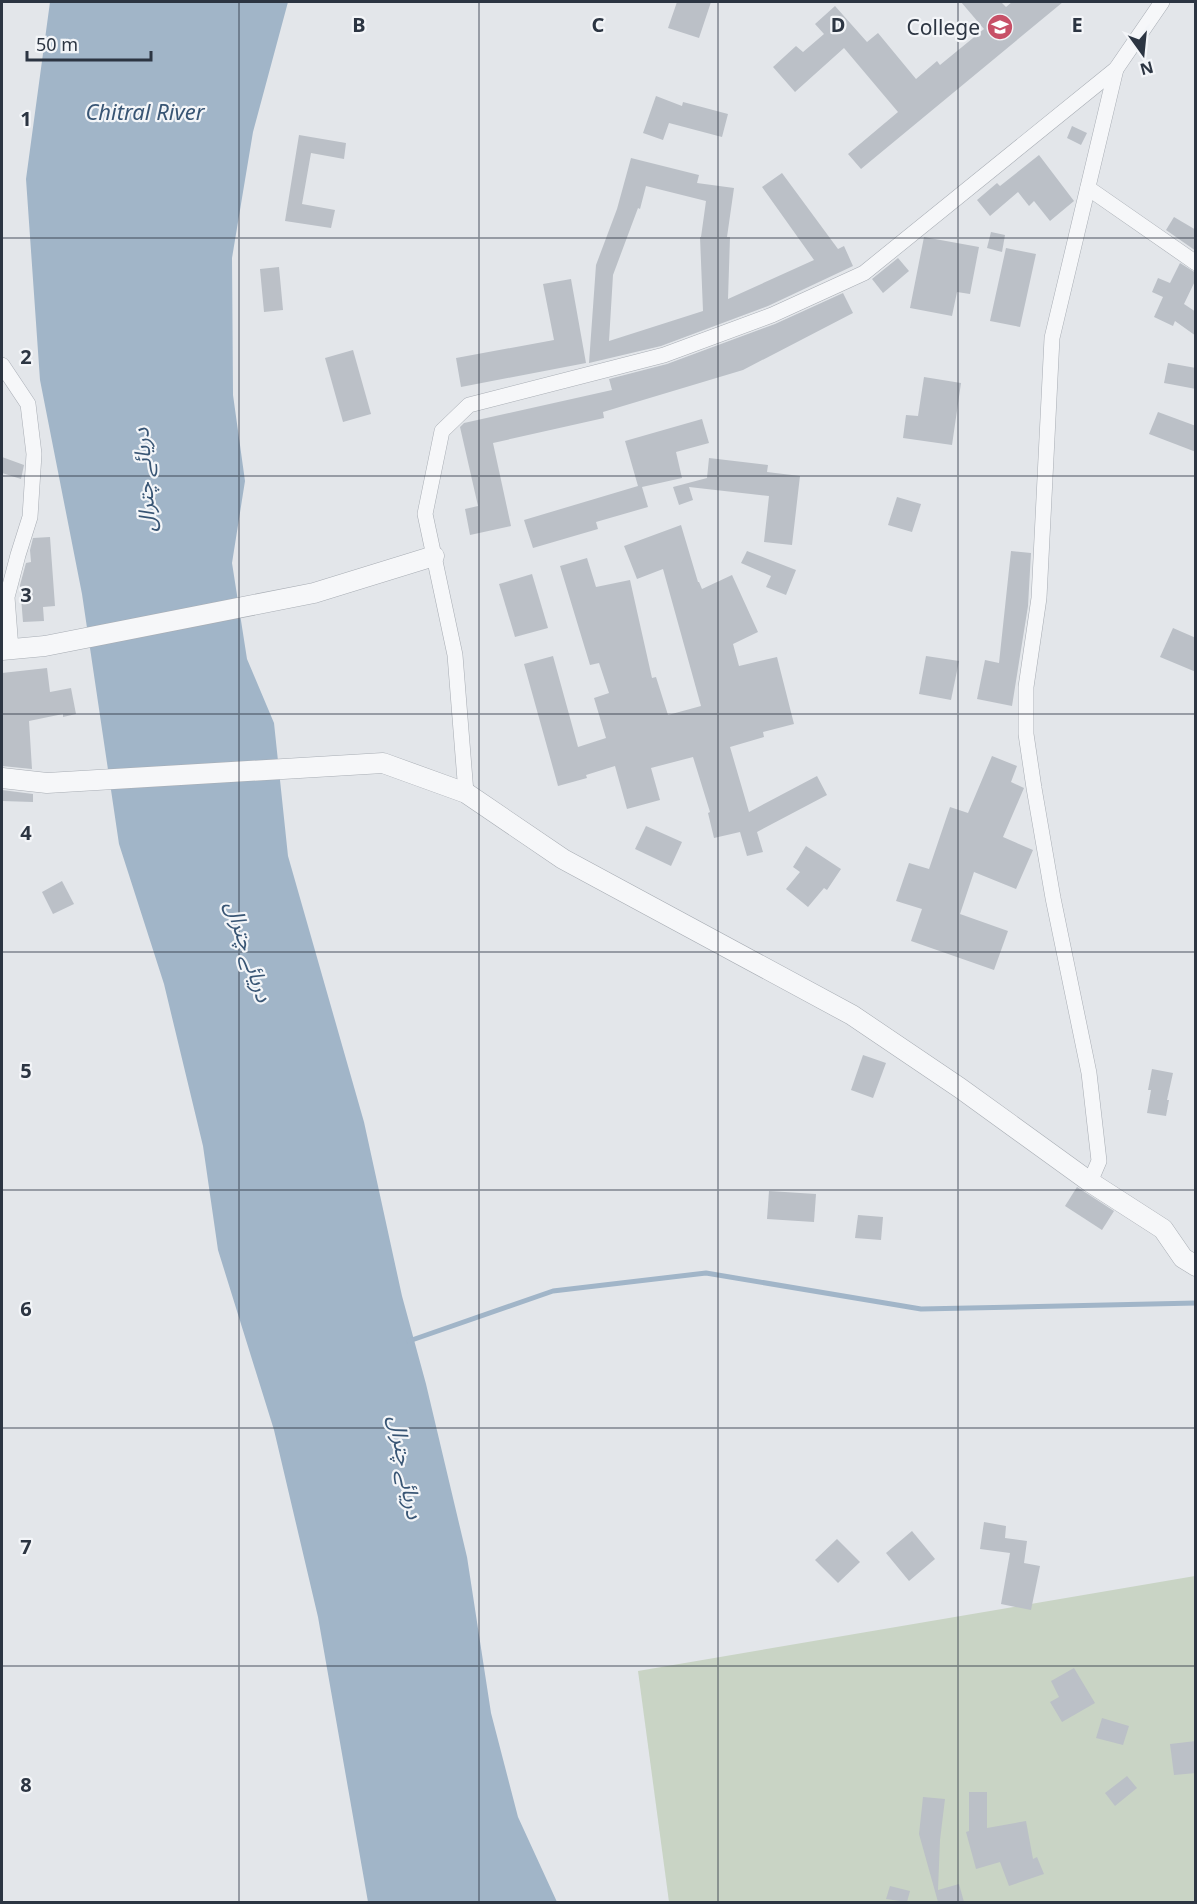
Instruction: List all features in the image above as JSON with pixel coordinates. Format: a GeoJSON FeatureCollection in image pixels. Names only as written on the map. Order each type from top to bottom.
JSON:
{"type":"FeatureCollection","features":[{"type":"Feature","properties":{"kind":"street"},"geometry":{"type":"LineString","coordinates":[[466,793],[455,655],[425,514],[442,431],[469,405],[664,355],[772,315],[864,273],[1116,69],[1162,2]]}},
{"type":"Feature","properties":{"kind":"street"},"geometry":{"type":"LineString","coordinates":[[1090,1182],[1099,1161],[1089,1073],[1053,898],[1026,734],[1026,687],[1039,598],[1052,338],[1116,69]]}},
{"type":"Feature","properties":{"kind":"street"},"geometry":{"type":"LineString","coordinates":[[1088,188],[1196,263]]}},
{"type":"Feature","properties":{"kind":"street"},"geometry":{"type":"LineString","coordinates":[[2,365],[28,404],[34,454],[30,517],[7,597],[6,650],[45,646],[314,593],[434,556]]}},
{"type":"Feature","properties":{"kind":"street"},"geometry":{"type":"LineString","coordinates":[[2,778],[47,783],[383,763],[466,793],[563,859],[852,1015],[960,1088],[1090,1182],[1163,1229],[1183,1258],[1196,1266]]}},
{"type":"Feature","properties":{"kind":"green space"},"geometry":{"type":"Polygon","coordinates":[[[1195,1576],[1195,1902],[669,1902],[638,1671],[1195,1576]]]}},
{"type":"Feature","properties":{"kind":"water","name":"Chitral River"},"geometry":{"type":"Polygon","coordinates":[[[50,2],[288,2],[253,132],[232,258],[233,395],[245,481],[232,563],[247,659],[274,723],[288,856],[364,1122],[402,1296],[426,1384],[467,1557],[491,1713],[518,1817],[557,1902],[368,1902],[318,1617],[274,1430],[218,1250],[203,1146],[164,984],[119,844],[82,594],[40,380],[26,179],[50,2]]]}},
{"type":"Feature","properties":{"kind":"building"},"geometry":{"type":"Polygon","coordinates":[[[677,2],[711,2],[699,38],[668,28],[677,2]]]}},
{"type":"Feature","properties":{"kind":"building"},"geometry":{"type":"Polygon","coordinates":[[[961,2],[1001,2],[1006,7],[1012,2],[1063,2],[861,169],[848,154],[898,112],[844,48],[795,92],[773,67],[796,46],[803,52],[824,34],[815,24],[835,6],[867,42],[878,33],[916,79],[937,61],[940,65],[984,29],[961,2]]]}},
{"type":"Feature","properties":{"kind":"building"},"geometry":{"type":"Polygon","coordinates":[[[656,96],[682,106],[683,102],[728,114],[722,137],[669,123],[663,140],[643,133],[656,96]]]}},
{"type":"Feature","properties":{"kind":"building"},"geometry":{"type":"Polygon","coordinates":[[[1072,126],[1087,133],[1081,145],[1067,138],[1072,126]]]}},
{"type":"Feature","properties":{"kind":"building"},"geometry":{"type":"Polygon","coordinates":[[[299,135],[346,143],[344,159],[311,153],[302,204],[335,210],[331,228],[285,221],[299,135]]]}},
{"type":"Feature","properties":{"kind":"building"},"geometry":{"type":"Polygon","coordinates":[[[1039,155],[1074,201],[1050,221],[1034,201],[1029,206],[1018,192],[990,216],[977,200],[997,183],[1000,186],[1039,155]]]}},
{"type":"Feature","properties":{"kind":"building"},"geometry":{"type":"Polygon","coordinates":[[[631,158],[699,175],[697,183],[734,188],[727,237],[730,237],[728,299],[814,260],[762,187],[782,173],[838,249],[844,246],[853,266],[768,306],[661,346],[589,363],[596,265],[617,209],[631,158]],[[646,186],[640,209],[638,208],[613,275],[609,341],[703,311],[700,237],[706,201],[646,186]]]}},
{"type":"Feature","properties":{"kind":"building"},"geometry":{"type":"Polygon","coordinates":[[[1174,217],[1196,230],[1196,251],[1166,230],[1174,217]]]}},
{"type":"Feature","properties":{"kind":"building"},"geometry":{"type":"Polygon","coordinates":[[[991,232],[1005,235],[1002,252],[987,248],[991,232]]]}},
{"type":"Feature","properties":{"kind":"building"},"geometry":{"type":"Polygon","coordinates":[[[924,237],[979,247],[970,294],[957,292],[952,316],[910,308],[924,237]]]}},
{"type":"Feature","properties":{"kind":"building"},"geometry":{"type":"Polygon","coordinates":[[[1006,248],[1036,254],[1020,327],[990,321],[1006,248]]]}},
{"type":"Feature","properties":{"kind":"building"},"geometry":{"type":"Polygon","coordinates":[[[898,258],[909,271],[883,293],[872,279],[898,258]]]}},
{"type":"Feature","properties":{"kind":"building"},"geometry":{"type":"Polygon","coordinates":[[[1180,263],[1196,273],[1196,279],[1184,304],[1196,312],[1196,336],[1175,321],[1173,326],[1154,317],[1163,297],[1152,292],[1158,278],[1170,283],[1180,263]]]}},
{"type":"Feature","properties":{"kind":"building"},"geometry":{"type":"Polygon","coordinates":[[[279,267],[283,310],[264,312],[260,269],[279,267]]]}},
{"type":"Feature","properties":{"kind":"building"},"geometry":{"type":"Polygon","coordinates":[[[571,279],[586,363],[461,387],[456,358],[554,340],[543,284],[571,279]]]}},
{"type":"Feature","properties":{"kind":"building"},"geometry":{"type":"Polygon","coordinates":[[[843,293],[853,313],[743,370],[603,412],[604,418],[493,443],[511,526],[470,535],[465,509],[478,506],[460,427],[464,423],[612,390],[609,379],[667,364],[775,324],[843,293]]]}},
{"type":"Feature","properties":{"kind":"building"},"geometry":{"type":"Polygon","coordinates":[[[353,350],[371,414],[343,422],[325,358],[353,350]]]}},
{"type":"Feature","properties":{"kind":"building"},"geometry":{"type":"Polygon","coordinates":[[[1168,363],[1196,368],[1196,389],[1164,383],[1168,363]]]}},
{"type":"Feature","properties":{"kind":"building"},"geometry":{"type":"Polygon","coordinates":[[[924,377],[961,383],[952,445],[903,438],[906,415],[918,416],[924,377]]]}},
{"type":"Feature","properties":{"kind":"building"},"geometry":{"type":"Polygon","coordinates":[[[1158,412],[1196,426],[1196,452],[1149,434],[1158,412]]]}},
{"type":"Feature","properties":{"kind":"building"},"geometry":{"type":"Polygon","coordinates":[[[702,419],[709,443],[676,452],[682,478],[642,487],[648,507],[596,522],[598,529],[533,548],[524,520],[638,486],[625,441],[702,419]]]}},
{"type":"Feature","properties":{"kind":"building"},"geometry":{"type":"Polygon","coordinates":[[[2,457],[24,465],[21,479],[2,473],[2,457]]]}},
{"type":"Feature","properties":{"kind":"building"},"geometry":{"type":"Polygon","coordinates":[[[709,458],[768,465],[767,472],[800,476],[792,545],[764,542],[769,496],[689,487],[693,500],[679,505],[673,487],[707,478],[709,458]]]}},
{"type":"Feature","properties":{"kind":"building"},"geometry":{"type":"Polygon","coordinates":[[[897,497],[921,504],[912,532],[888,525],[897,497]]]}},
{"type":"Feature","properties":{"kind":"building"},"geometry":{"type":"Polygon","coordinates":[[[681,525],[702,589],[732,575],[758,632],[733,644],[739,666],[777,657],[794,724],[763,732],[764,737],[730,747],[749,812],[817,776],[827,795],[757,832],[763,852],[747,856],[740,832],[714,838],[708,813],[710,812],[693,757],[651,768],[660,800],[627,809],[615,766],[586,775],[587,778],[558,786],[524,664],[553,656],[578,747],[606,738],[594,698],[609,693],[599,663],[590,665],[560,566],[587,558],[596,587],[630,580],[652,678],[656,677],[668,715],[701,706],[663,569],[637,579],[624,546],[681,525]]]}},
{"type":"Feature","properties":{"kind":"building"},"geometry":{"type":"Polygon","coordinates":[[[50,537],[55,606],[43,607],[44,621],[23,622],[20,585],[26,563],[31,562],[30,550],[33,538],[50,537]]]}},
{"type":"Feature","properties":{"kind":"building"},"geometry":{"type":"Polygon","coordinates":[[[747,551],[796,570],[786,595],[766,587],[771,576],[741,563],[747,551]]]}},
{"type":"Feature","properties":{"kind":"building"},"geometry":{"type":"Polygon","coordinates":[[[1011,551],[1031,553],[1028,606],[1012,706],[977,699],[985,660],[999,663],[1011,551]]]}},
{"type":"Feature","properties":{"kind":"building"},"geometry":{"type":"Polygon","coordinates":[[[532,574],[548,628],[515,637],[499,584],[532,574]]]}},
{"type":"Feature","properties":{"kind":"building"},"geometry":{"type":"Polygon","coordinates":[[[1173,628],[1196,638],[1196,672],[1160,657],[1173,628]]]}},
{"type":"Feature","properties":{"kind":"building"},"geometry":{"type":"Polygon","coordinates":[[[926,656],[959,661],[951,700],[919,694],[926,656]]]}},
{"type":"Feature","properties":{"kind":"building"},"geometry":{"type":"Polygon","coordinates":[[[47,668],[50,692],[71,688],[76,714],[63,717],[63,714],[29,721],[32,769],[2,766],[2,673],[47,668]]]}},
{"type":"Feature","properties":{"kind":"building"},"geometry":{"type":"Polygon","coordinates":[[[992,756],[1017,766],[1011,782],[1024,788],[1003,837],[1033,850],[1016,889],[974,872],[960,914],[1008,931],[994,970],[911,941],[922,909],[896,901],[909,863],[929,869],[950,807],[968,813],[992,756]]]}},
{"type":"Feature","properties":{"kind":"building"},"geometry":{"type":"Polygon","coordinates":[[[2,790],[33,794],[33,802],[2,801],[2,790]]]}},
{"type":"Feature","properties":{"kind":"building"},"geometry":{"type":"Polygon","coordinates":[[[646,826],[682,842],[671,866],[635,849],[646,826]]]}},
{"type":"Feature","properties":{"kind":"building"},"geometry":{"type":"Polygon","coordinates":[[[806,846],[841,869],[827,890],[824,888],[808,907],[786,889],[800,872],[793,867],[806,846]]]}},
{"type":"Feature","properties":{"kind":"building"},"geometry":{"type":"Polygon","coordinates":[[[62,881],[74,904],[53,914],[42,892],[62,881]]]}},
{"type":"Feature","properties":{"kind":"building"},"geometry":{"type":"Polygon","coordinates":[[[863,1055],[886,1063],[873,1098],[851,1090],[863,1055]]]}},
{"type":"Feature","properties":{"kind":"building"},"geometry":{"type":"Polygon","coordinates":[[[1152,1069],[1173,1073],[1166,1116],[1147,1113],[1152,1069]]]}},
{"type":"Feature","properties":{"kind":"building"},"geometry":{"type":"Polygon","coordinates":[[[1077,1187],[1114,1211],[1102,1230],[1065,1206],[1077,1187]]]}},
{"type":"Feature","properties":{"kind":"building"},"geometry":{"type":"Polygon","coordinates":[[[769,1191],[816,1194],[814,1222],[767,1219],[769,1191]]]}},
{"type":"Feature","properties":{"kind":"building"},"geometry":{"type":"Polygon","coordinates":[[[858,1215],[883,1217],[881,1240],[855,1238],[858,1215]]]}},
{"type":"Feature","properties":{"kind":"building"},"geometry":{"type":"Polygon","coordinates":[[[984,1522],[1006,1526],[1005,1538],[1027,1541],[1024,1563],[1040,1566],[1031,1610],[1001,1604],[1010,1553],[980,1549],[984,1522]]]}},
{"type":"Feature","properties":{"kind":"building"},"geometry":{"type":"Polygon","coordinates":[[[912,1531],[935,1559],[909,1581],[886,1553],[912,1531]]]}},
{"type":"Feature","properties":{"kind":"building"},"geometry":{"type":"Polygon","coordinates":[[[837,1539],[860,1562],[838,1583],[815,1560],[837,1539]]]}},
{"type":"Feature","properties":{"kind":"building"},"geometry":{"type":"Polygon","coordinates":[[[1074,1668],[1095,1703],[1062,1722],[1050,1702],[1059,1697],[1051,1681],[1074,1668]]]}},
{"type":"Feature","properties":{"kind":"building"},"geometry":{"type":"Polygon","coordinates":[[[1102,1718],[1129,1726],[1123,1745],[1096,1738],[1102,1718]]]}},
{"type":"Feature","properties":{"kind":"building"},"geometry":{"type":"Polygon","coordinates":[[[1196,1741],[1196,1773],[1174,1775],[1170,1744],[1196,1741]]]}},
{"type":"Feature","properties":{"kind":"building"},"geometry":{"type":"Polygon","coordinates":[[[1127,1776],[1137,1788],[1115,1806],[1105,1793],[1127,1776]]]}},
{"type":"Feature","properties":{"kind":"building"},"geometry":{"type":"Polygon","coordinates":[[[969,1792],[987,1792],[987,1828],[1026,1821],[1033,1859],[1037,1857],[1044,1874],[1009,1886],[1000,1862],[976,1869],[966,1832],[969,1831],[969,1792]]]}},
{"type":"Feature","properties":{"kind":"building"},"geometry":{"type":"Polygon","coordinates":[[[923,1797],[945,1799],[940,1840],[938,1890],[959,1884],[964,1902],[938,1902],[919,1834],[923,1797]]]}},
{"type":"Feature","properties":{"kind":"building"},"geometry":{"type":"Polygon","coordinates":[[[890,1886],[910,1891],[907,1902],[886,1899],[890,1886]]]}},
{"type":"Feature","properties":{"kind":"waterway"},"geometry":{"type":"LineString","coordinates":[[409,1341],[553,1291],[706,1273],[921,1309],[1196,1303]]}},
{"type":"Feature","properties":{"kind":"place","name":"College"},"geometry":{"type":"Point","coordinates":[1000,27]}},
{"type":"Feature","properties":{"kind":"water label","name":"دریائے چترال"},"geometry":{"type":"Point","coordinates":[143,480]}},
{"type":"Feature","properties":{"kind":"water label","name":"دریائے چترال"},"geometry":{"type":"Point","coordinates":[250,951]}},
{"type":"Feature","properties":{"kind":"water label","name":"دریائے چترال"},"geometry":{"type":"Point","coordinates":[407,1467]}}]}
